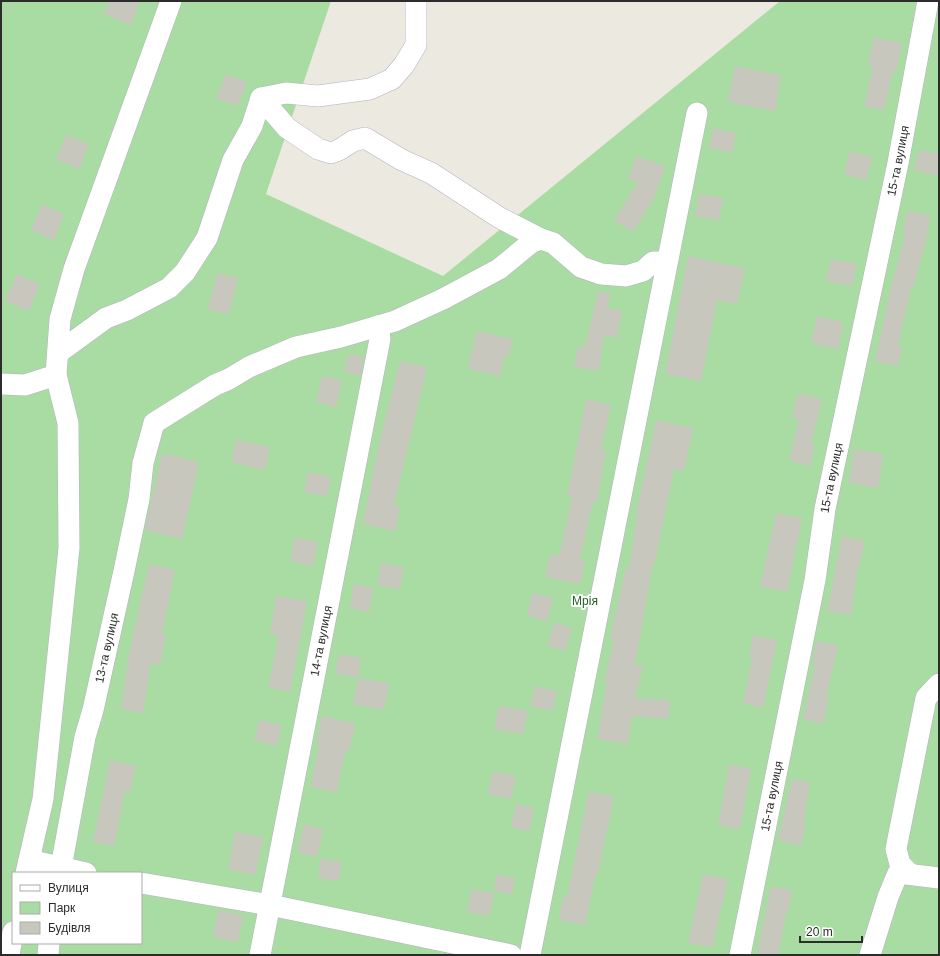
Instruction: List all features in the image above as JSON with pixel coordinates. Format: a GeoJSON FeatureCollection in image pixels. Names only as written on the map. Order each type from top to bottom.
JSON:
{"type":"FeatureCollection","features":[{"type":"Feature","properties":{"kind":"street"},"geometry":{"type":"LineString","coordinates":[[77,872],[28,867],[43,799],[69,548],[68,423],[56,375],[60,319],[74,269],[171,1]]}},
{"type":"Feature","properties":{"kind":"street"},"geometry":{"type":"LineString","coordinates":[[260,98],[286,93],[318,96],[370,89],[392,79],[404,65],[416,45],[416,1]]}},
{"type":"Feature","properties":{"kind":"street","name":"15-та вулиця"},"geometry":{"type":"LineString","coordinates":[[740,955],[815,580],[825,509],[898,163],[928,1]]}},
{"type":"Feature","properties":{"kind":"street"},"geometry":{"type":"LineString","coordinates":[[58,353],[106,318],[127,310],[169,288],[185,272],[207,238],[233,160],[244,137],[252,126],[260,98]]}},
{"type":"Feature","properties":{"kind":"street"},"geometry":{"type":"LineString","coordinates":[[260,98],[287,128],[318,149],[330,153],[339,150],[353,141],[365,138],[402,160],[431,173],[500,218],[553,243],[581,267],[602,274],[626,276],[644,271],[653,262],[666,262]]}},
{"type":"Feature","properties":{"kind":"street"},"geometry":{"type":"LineString","coordinates":[[530,955],[666,262],[697,113]]}},
{"type":"Feature","properties":{"kind":"street"},"geometry":{"type":"LineString","coordinates":[[378,326],[395,321],[475,283],[499,269],[532,242],[541,238]]}},
{"type":"Feature","properties":{"kind":"street","name":"13-та вулиця"},"geometry":{"type":"LineString","coordinates":[[60,870],[85,737],[124,571],[139,499],[143,463],[154,423],[215,385],[229,379],[249,367],[296,347],[341,337],[378,326]]}},
{"type":"Feature","properties":{"kind":"street","name":"14-та вулиця"},"geometry":{"type":"LineString","coordinates":[[260,955],[380,339],[378,326]]}},
{"type":"Feature","properties":{"kind":"street"},"geometry":{"type":"LineString","coordinates":[[1,384],[24,385],[56,375]]}},
{"type":"Feature","properties":{"kind":"street"},"geometry":{"type":"LineString","coordinates":[[909,873],[900,864],[896,849],[900,823],[926,698],[939,684]]}},
{"type":"Feature","properties":{"kind":"street"},"geometry":{"type":"LineString","coordinates":[[870,955],[893,880],[898,873],[909,873],[939,878]]}},
{"type":"Feature","properties":{"kind":"street"},"geometry":{"type":"LineString","coordinates":[[142,883],[270,905],[511,955]]}},
{"type":"Feature","properties":{"kind":"street"},"geometry":{"type":"LineString","coordinates":[[9,955],[12,938]]}},
{"type":"Feature","properties":{"kind":"street"},"geometry":{"type":"LineString","coordinates":[[48,955],[49,944]]}},
{"type":"Feature","properties":{"kind":"green space","name":"Мрія"},"geometry":{"type":"Polygon","coordinates":[[[1,1],[331,1],[266,194],[443,276],[780,1],[939,1],[939,955],[1,955],[1,1]]]}},
{"type":"Feature","properties":{"kind":"building"},"geometry":{"type":"Polygon","coordinates":[[[109,1],[140,1],[131,25],[104,14],[109,1]]]}},
{"type":"Feature","properties":{"kind":"building"},"geometry":{"type":"Polygon","coordinates":[[[874,37],[902,43],[896,72],[893,71],[884,110],[864,106],[873,67],[868,66],[874,37]]]}},
{"type":"Feature","properties":{"kind":"building"},"geometry":{"type":"Polygon","coordinates":[[[735,66],[781,75],[775,111],[728,102],[735,66]]]}},
{"type":"Feature","properties":{"kind":"building"},"geometry":{"type":"Polygon","coordinates":[[[226,74],[247,82],[237,106],[216,98],[226,74]]]}},
{"type":"Feature","properties":{"kind":"building"},"geometry":{"type":"Polygon","coordinates":[[[713,128],[736,133],[732,153],[709,148],[713,128]]]}},
{"type":"Feature","properties":{"kind":"building"},"geometry":{"type":"Polygon","coordinates":[[[66,135],[89,144],[79,169],[56,159],[66,135]]]}},
{"type":"Feature","properties":{"kind":"building"},"geometry":{"type":"Polygon","coordinates":[[[919,150],[939,154],[939,176],[914,170],[919,150]]]}},
{"type":"Feature","properties":{"kind":"building"},"geometry":{"type":"Polygon","coordinates":[[[850,151],[872,157],[866,180],[844,174],[850,151]]]}},
{"type":"Feature","properties":{"kind":"building"},"geometry":{"type":"Polygon","coordinates":[[[636,156],[665,166],[654,198],[633,232],[614,220],[638,182],[628,179],[636,156]]]}},
{"type":"Feature","properties":{"kind":"building"},"geometry":{"type":"Polygon","coordinates":[[[699,194],[723,198],[719,220],[695,216],[699,194]]]}},
{"type":"Feature","properties":{"kind":"building"},"geometry":{"type":"Polygon","coordinates":[[[42,204],[64,214],[54,240],[31,230],[42,204]]]}},
{"type":"Feature","properties":{"kind":"building"},"geometry":{"type":"Polygon","coordinates":[[[907,211],[930,215],[926,241],[913,288],[911,287],[898,346],[902,347],[898,366],[875,361],[891,287],[905,236],[903,235],[907,211]]]}},
{"type":"Feature","properties":{"kind":"building"},"geometry":{"type":"Polygon","coordinates":[[[688,256],[745,268],[737,304],[717,300],[701,381],[665,374],[688,256]]]}},
{"type":"Feature","properties":{"kind":"building"},"geometry":{"type":"Polygon","coordinates":[[[831,259],[857,264],[852,286],[826,281],[831,259]]]}},
{"type":"Feature","properties":{"kind":"building"},"geometry":{"type":"Polygon","coordinates":[[[217,273],[238,278],[229,314],[208,309],[217,273]]]}},
{"type":"Feature","properties":{"kind":"building"},"geometry":{"type":"Polygon","coordinates":[[[17,274],[40,284],[29,311],[5,301],[17,274]]]}},
{"type":"Feature","properties":{"kind":"building"},"geometry":{"type":"Polygon","coordinates":[[[598,291],[610,293],[608,308],[622,311],[617,338],[604,335],[599,371],[574,367],[578,346],[585,347],[598,291]]]}},
{"type":"Feature","properties":{"kind":"building"},"geometry":{"type":"Polygon","coordinates":[[[817,316],[843,322],[838,349],[811,343],[817,316]]]}},
{"type":"Feature","properties":{"kind":"building"},"geometry":{"type":"Polygon","coordinates":[[[477,331],[513,339],[508,357],[504,357],[500,376],[468,369],[477,331]]]}},
{"type":"Feature","properties":{"kind":"building"},"geometry":{"type":"Polygon","coordinates":[[[348,354],[364,357],[361,376],[344,372],[348,354]]]}},
{"type":"Feature","properties":{"kind":"building"},"geometry":{"type":"Polygon","coordinates":[[[400,361],[427,367],[394,505],[400,506],[395,531],[363,524],[379,444],[400,361]]]}},
{"type":"Feature","properties":{"kind":"building"},"geometry":{"type":"Polygon","coordinates":[[[322,376],[342,380],[336,407],[316,402],[322,376]]]}},
{"type":"Feature","properties":{"kind":"building"},"geometry":{"type":"Polygon","coordinates":[[[798,393],[822,399],[811,444],[815,445],[810,466],[789,461],[799,419],[792,418],[798,393]]]}},
{"type":"Feature","properties":{"kind":"building"},"geometry":{"type":"Polygon","coordinates":[[[586,399],[611,405],[601,450],[606,451],[597,502],[593,501],[580,560],[585,561],[580,584],[545,577],[550,554],[559,556],[572,497],[567,496],[586,399]]]}},
{"type":"Feature","properties":{"kind":"building"},"geometry":{"type":"Polygon","coordinates":[[[656,420],[693,428],[684,471],[674,469],[655,562],[653,562],[635,665],[643,666],[635,698],[670,700],[668,719],[632,716],[628,744],[597,739],[607,683],[604,682],[614,641],[610,640],[626,568],[629,568],[636,515],[656,420]]]}},
{"type":"Feature","properties":{"kind":"building"},"geometry":{"type":"Polygon","coordinates":[[[236,440],[270,447],[265,470],[231,462],[236,440]]]}},
{"type":"Feature","properties":{"kind":"building"},"geometry":{"type":"Polygon","coordinates":[[[854,449],[883,454],[878,488],[849,483],[854,449]]]}},
{"type":"Feature","properties":{"kind":"building"},"geometry":{"type":"Polygon","coordinates":[[[162,453],[199,462],[182,539],[145,530],[162,453]]]}},
{"type":"Feature","properties":{"kind":"building"},"geometry":{"type":"Polygon","coordinates":[[[308,472],[331,477],[327,496],[304,492],[308,472]]]}},
{"type":"Feature","properties":{"kind":"building"},"geometry":{"type":"Polygon","coordinates":[[[776,513],[802,518],[787,592],[760,587],[776,513]]]}},
{"type":"Feature","properties":{"kind":"building"},"geometry":{"type":"Polygon","coordinates":[[[842,536],[865,541],[856,578],[851,615],[827,611],[842,536]]]}},
{"type":"Feature","properties":{"kind":"building"},"geometry":{"type":"Polygon","coordinates":[[[295,537],[318,542],[313,566],[290,561],[295,537]]]}},
{"type":"Feature","properties":{"kind":"building"},"geometry":{"type":"Polygon","coordinates":[[[381,563],[404,567],[400,589],[377,585],[381,563]]]}},
{"type":"Feature","properties":{"kind":"building"},"geometry":{"type":"Polygon","coordinates":[[[149,564],[175,570],[162,634],[166,635],[160,665],[151,663],[143,713],[121,709],[128,659],[149,564]]]}},
{"type":"Feature","properties":{"kind":"building"},"geometry":{"type":"Polygon","coordinates":[[[354,584],[373,588],[369,612],[350,608],[354,584]]]}},
{"type":"Feature","properties":{"kind":"building"},"geometry":{"type":"Polygon","coordinates":[[[532,593],[553,598],[547,621],[527,616],[532,593]]]}},
{"type":"Feature","properties":{"kind":"building"},"geometry":{"type":"Polygon","coordinates":[[[276,596],[307,601],[290,692],[268,687],[279,636],[270,634],[276,596]]]}},
{"type":"Feature","properties":{"kind":"building"},"geometry":{"type":"Polygon","coordinates":[[[554,622],[572,628],[565,651],[547,645],[554,622]]]}},
{"type":"Feature","properties":{"kind":"building"},"geometry":{"type":"Polygon","coordinates":[[[753,635],[777,640],[763,708],[743,703],[752,658],[749,658],[753,635]]]}},
{"type":"Feature","properties":{"kind":"building"},"geometry":{"type":"Polygon","coordinates":[[[817,641],[838,645],[826,697],[829,698],[823,724],[803,719],[815,665],[812,664],[817,641]]]}},
{"type":"Feature","properties":{"kind":"building"},"geometry":{"type":"Polygon","coordinates":[[[339,654],[361,658],[358,678],[335,673],[339,654]]]}},
{"type":"Feature","properties":{"kind":"building"},"geometry":{"type":"Polygon","coordinates":[[[358,678],[389,683],[384,710],[353,704],[358,678]]]}},
{"type":"Feature","properties":{"kind":"building"},"geometry":{"type":"Polygon","coordinates":[[[535,686],[557,691],[552,711],[530,706],[535,686]]]}},
{"type":"Feature","properties":{"kind":"building"},"geometry":{"type":"Polygon","coordinates":[[[499,706],[528,711],[523,734],[494,729],[499,706]]]}},
{"type":"Feature","properties":{"kind":"building"},"geometry":{"type":"Polygon","coordinates":[[[322,716],[355,723],[349,751],[345,750],[337,792],[311,787],[319,745],[316,744],[322,716]]]}},
{"type":"Feature","properties":{"kind":"building"},"geometry":{"type":"Polygon","coordinates":[[[259,720],[282,725],[277,746],[254,740],[259,720]]]}},
{"type":"Feature","properties":{"kind":"building"},"geometry":{"type":"Polygon","coordinates":[[[110,760],[136,766],[130,792],[125,791],[114,846],[93,842],[110,760]]]}},
{"type":"Feature","properties":{"kind":"building"},"geometry":{"type":"Polygon","coordinates":[[[729,764],[751,769],[740,829],[718,825],[729,764]]]}},
{"type":"Feature","properties":{"kind":"building"},"geometry":{"type":"Polygon","coordinates":[[[493,771],[516,776],[511,799],[487,794],[493,771]]]}},
{"type":"Feature","properties":{"kind":"building"},"geometry":{"type":"Polygon","coordinates":[[[792,779],[810,782],[804,821],[806,821],[801,846],[778,840],[792,779]]]}},
{"type":"Feature","properties":{"kind":"building"},"geometry":{"type":"Polygon","coordinates":[[[589,791],[614,797],[585,925],[559,920],[563,897],[567,897],[589,791]]]}},
{"type":"Feature","properties":{"kind":"building"},"geometry":{"type":"Polygon","coordinates":[[[516,804],[534,808],[529,831],[511,827],[516,804]]]}},
{"type":"Feature","properties":{"kind":"building"},"geometry":{"type":"Polygon","coordinates":[[[304,824],[323,829],[317,857],[298,853],[304,824]]]}},
{"type":"Feature","properties":{"kind":"building"},"geometry":{"type":"Polygon","coordinates":[[[235,832],[263,837],[255,875],[228,869],[235,832]]]}},
{"type":"Feature","properties":{"kind":"building"},"geometry":{"type":"Polygon","coordinates":[[[321,858],[342,862],[339,881],[318,878],[321,858]]]}},
{"type":"Feature","properties":{"kind":"building"},"geometry":{"type":"Polygon","coordinates":[[[497,874],[515,878],[512,894],[494,891],[497,874]]]}},
{"type":"Feature","properties":{"kind":"building"},"geometry":{"type":"Polygon","coordinates":[[[703,874],[728,879],[713,947],[688,943],[703,874]]]}},
{"type":"Feature","properties":{"kind":"building"},"geometry":{"type":"Polygon","coordinates":[[[771,886],[792,890],[788,912],[786,912],[778,955],[757,955],[771,886]]]}},
{"type":"Feature","properties":{"kind":"building"},"geometry":{"type":"Polygon","coordinates":[[[472,889],[494,893],[489,916],[467,912],[472,889]]]}},
{"type":"Feature","properties":{"kind":"building"},"geometry":{"type":"Polygon","coordinates":[[[218,910],[243,915],[238,942],[213,937],[218,910]]]}}]}
